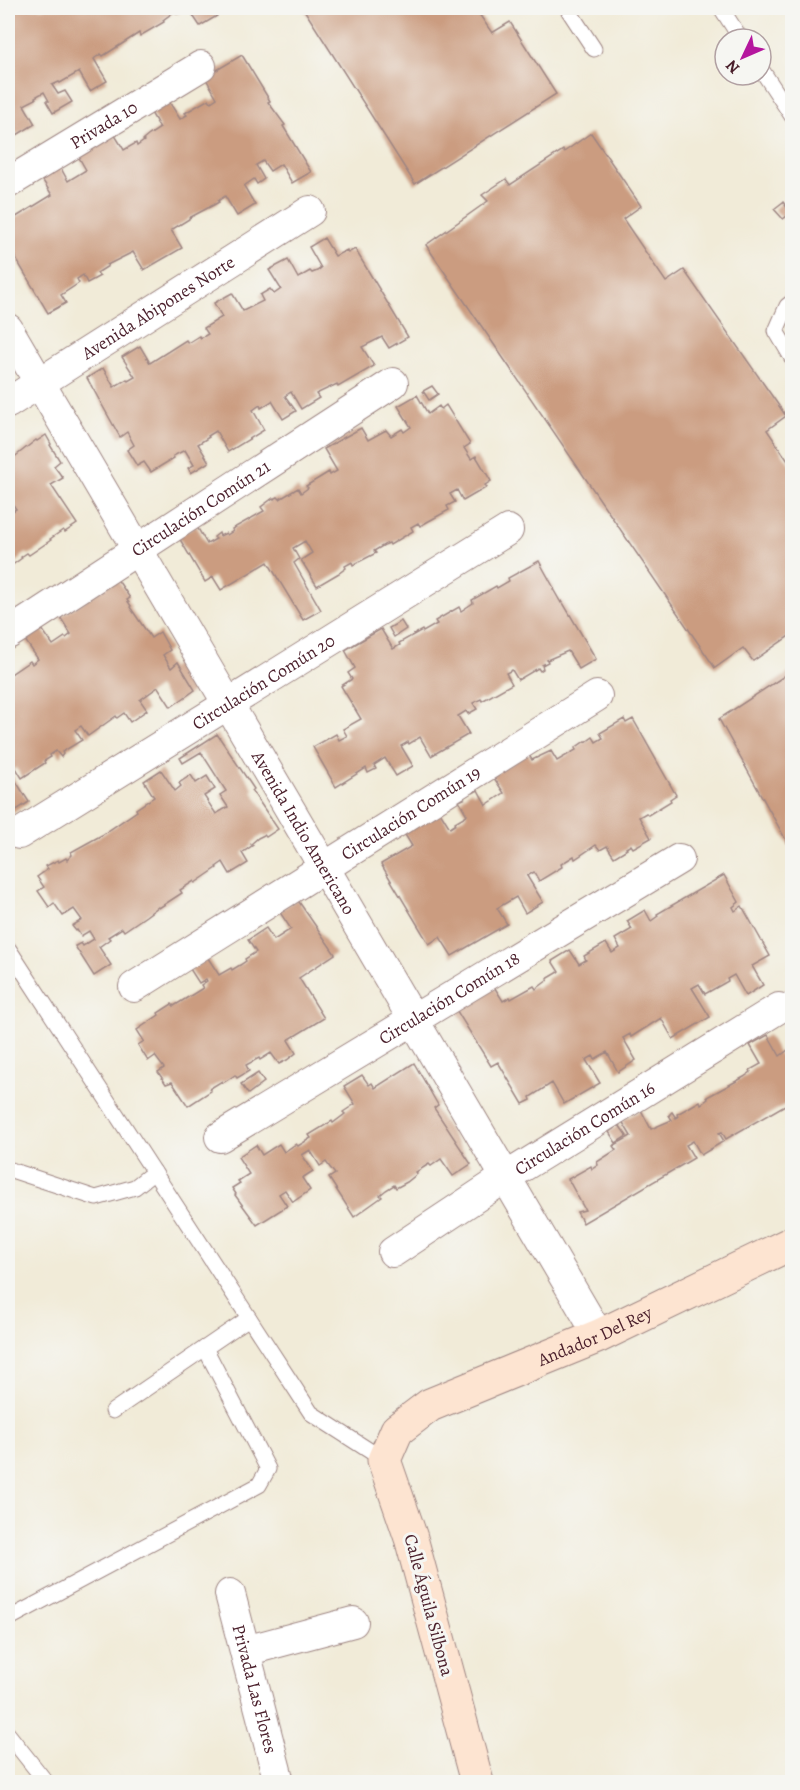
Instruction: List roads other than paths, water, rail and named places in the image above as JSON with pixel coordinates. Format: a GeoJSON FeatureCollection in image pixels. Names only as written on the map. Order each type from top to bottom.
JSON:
{"type":"FeatureCollection","features":[{"type":"Feature","properties":{"kind":"street","name":"Privada 10"},"geometry":{"type":"LineString","coordinates":[[8,183],[201,66]]}},
{"type":"Feature","properties":{"kind":"street","name":"Avenida Abipones Norte"},"geometry":{"type":"LineString","coordinates":[[8,403],[310,211]]}},
{"type":"Feature","properties":{"kind":"street","name":"Avenida Indio Americano"},"geometry":{"type":"LineString","coordinates":[[8,328],[599,1335]]}},
{"type":"Feature","properties":{"kind":"street","name":"Circulación Común 21"},"geometry":{"type":"LineString","coordinates":[[8,634],[393,383]]}},
{"type":"Feature","properties":{"kind":"street","name":"Circulación Común 20"},"geometry":{"type":"LineString","coordinates":[[19,834],[508,530]]}},
{"type":"Feature","properties":{"kind":"street","name":"Circulación Común 19"},"geometry":{"type":"LineString","coordinates":[[134,987],[597,696]]}},
{"type":"Feature","properties":{"kind":"street","name":"Circulación Común 18"},"geometry":{"type":"LineString","coordinates":[[220,1137],[679,859]]}},
{"type":"Feature","properties":{"kind":"street","name":"Circulación Común 16"},"geometry":{"type":"LineString","coordinates":[[393,1252],[506,1177],[779,1008]]}},
{"type":"Feature","properties":{"kind":"street","name":"Andador Del Rey"},"geometry":{"type":"LineString","coordinates":[[384,1460],[397,1430],[430,1405],[599,1335],[792,1243]]}},
{"type":"Feature","properties":{"kind":"street","name":"Calle Águila Silbona"},"geometry":{"type":"LineString","coordinates":[[384,1460],[411,1538],[477,1782]]}},
{"type":"Feature","properties":{"kind":"street","name":"Privada Las Flores"},"geometry":{"type":"LineString","coordinates":[[230,1594],[279,1782]]}},
{"type":"Feature","properties":{"kind":"street"},"geometry":{"type":"LineString","coordinates":[[245,1651],[353,1622]]}},
{"type":"Feature","properties":{"kind":"lane"},"geometry":{"type":"LineString","coordinates":[[567,8],[594,49]]}},
{"type":"Feature","properties":{"kind":"lane"},"geometry":{"type":"LineString","coordinates":[[721,8],[733,27]]}},
{"type":"Feature","properties":{"kind":"lane"},"geometry":{"type":"LineString","coordinates":[[773,87],[792,116]]}},
{"type":"Feature","properties":{"kind":"lane"},"geometry":{"type":"LineString","coordinates":[[792,302],[787,306],[776,331],[792,358]]}},
{"type":"Feature","properties":{"kind":"lane"},"geometry":{"type":"LineString","coordinates":[[8,948],[311,1413],[384,1460]]}},
{"type":"Feature","properties":{"kind":"lane"},"geometry":{"type":"LineString","coordinates":[[8,1169],[96,1198],[135,1187],[154,1172]]}},
{"type":"Feature","properties":{"kind":"lane"},"geometry":{"type":"LineString","coordinates":[[112,1411],[249,1318]]}},
{"type":"Feature","properties":{"kind":"lane"},"geometry":{"type":"LineString","coordinates":[[8,1619],[259,1485],[268,1469],[205,1348]]}},
{"type":"Feature","properties":{"kind":"lane"},"geometry":{"type":"LineString","coordinates":[[8,1734],[46,1782]]}}]}
